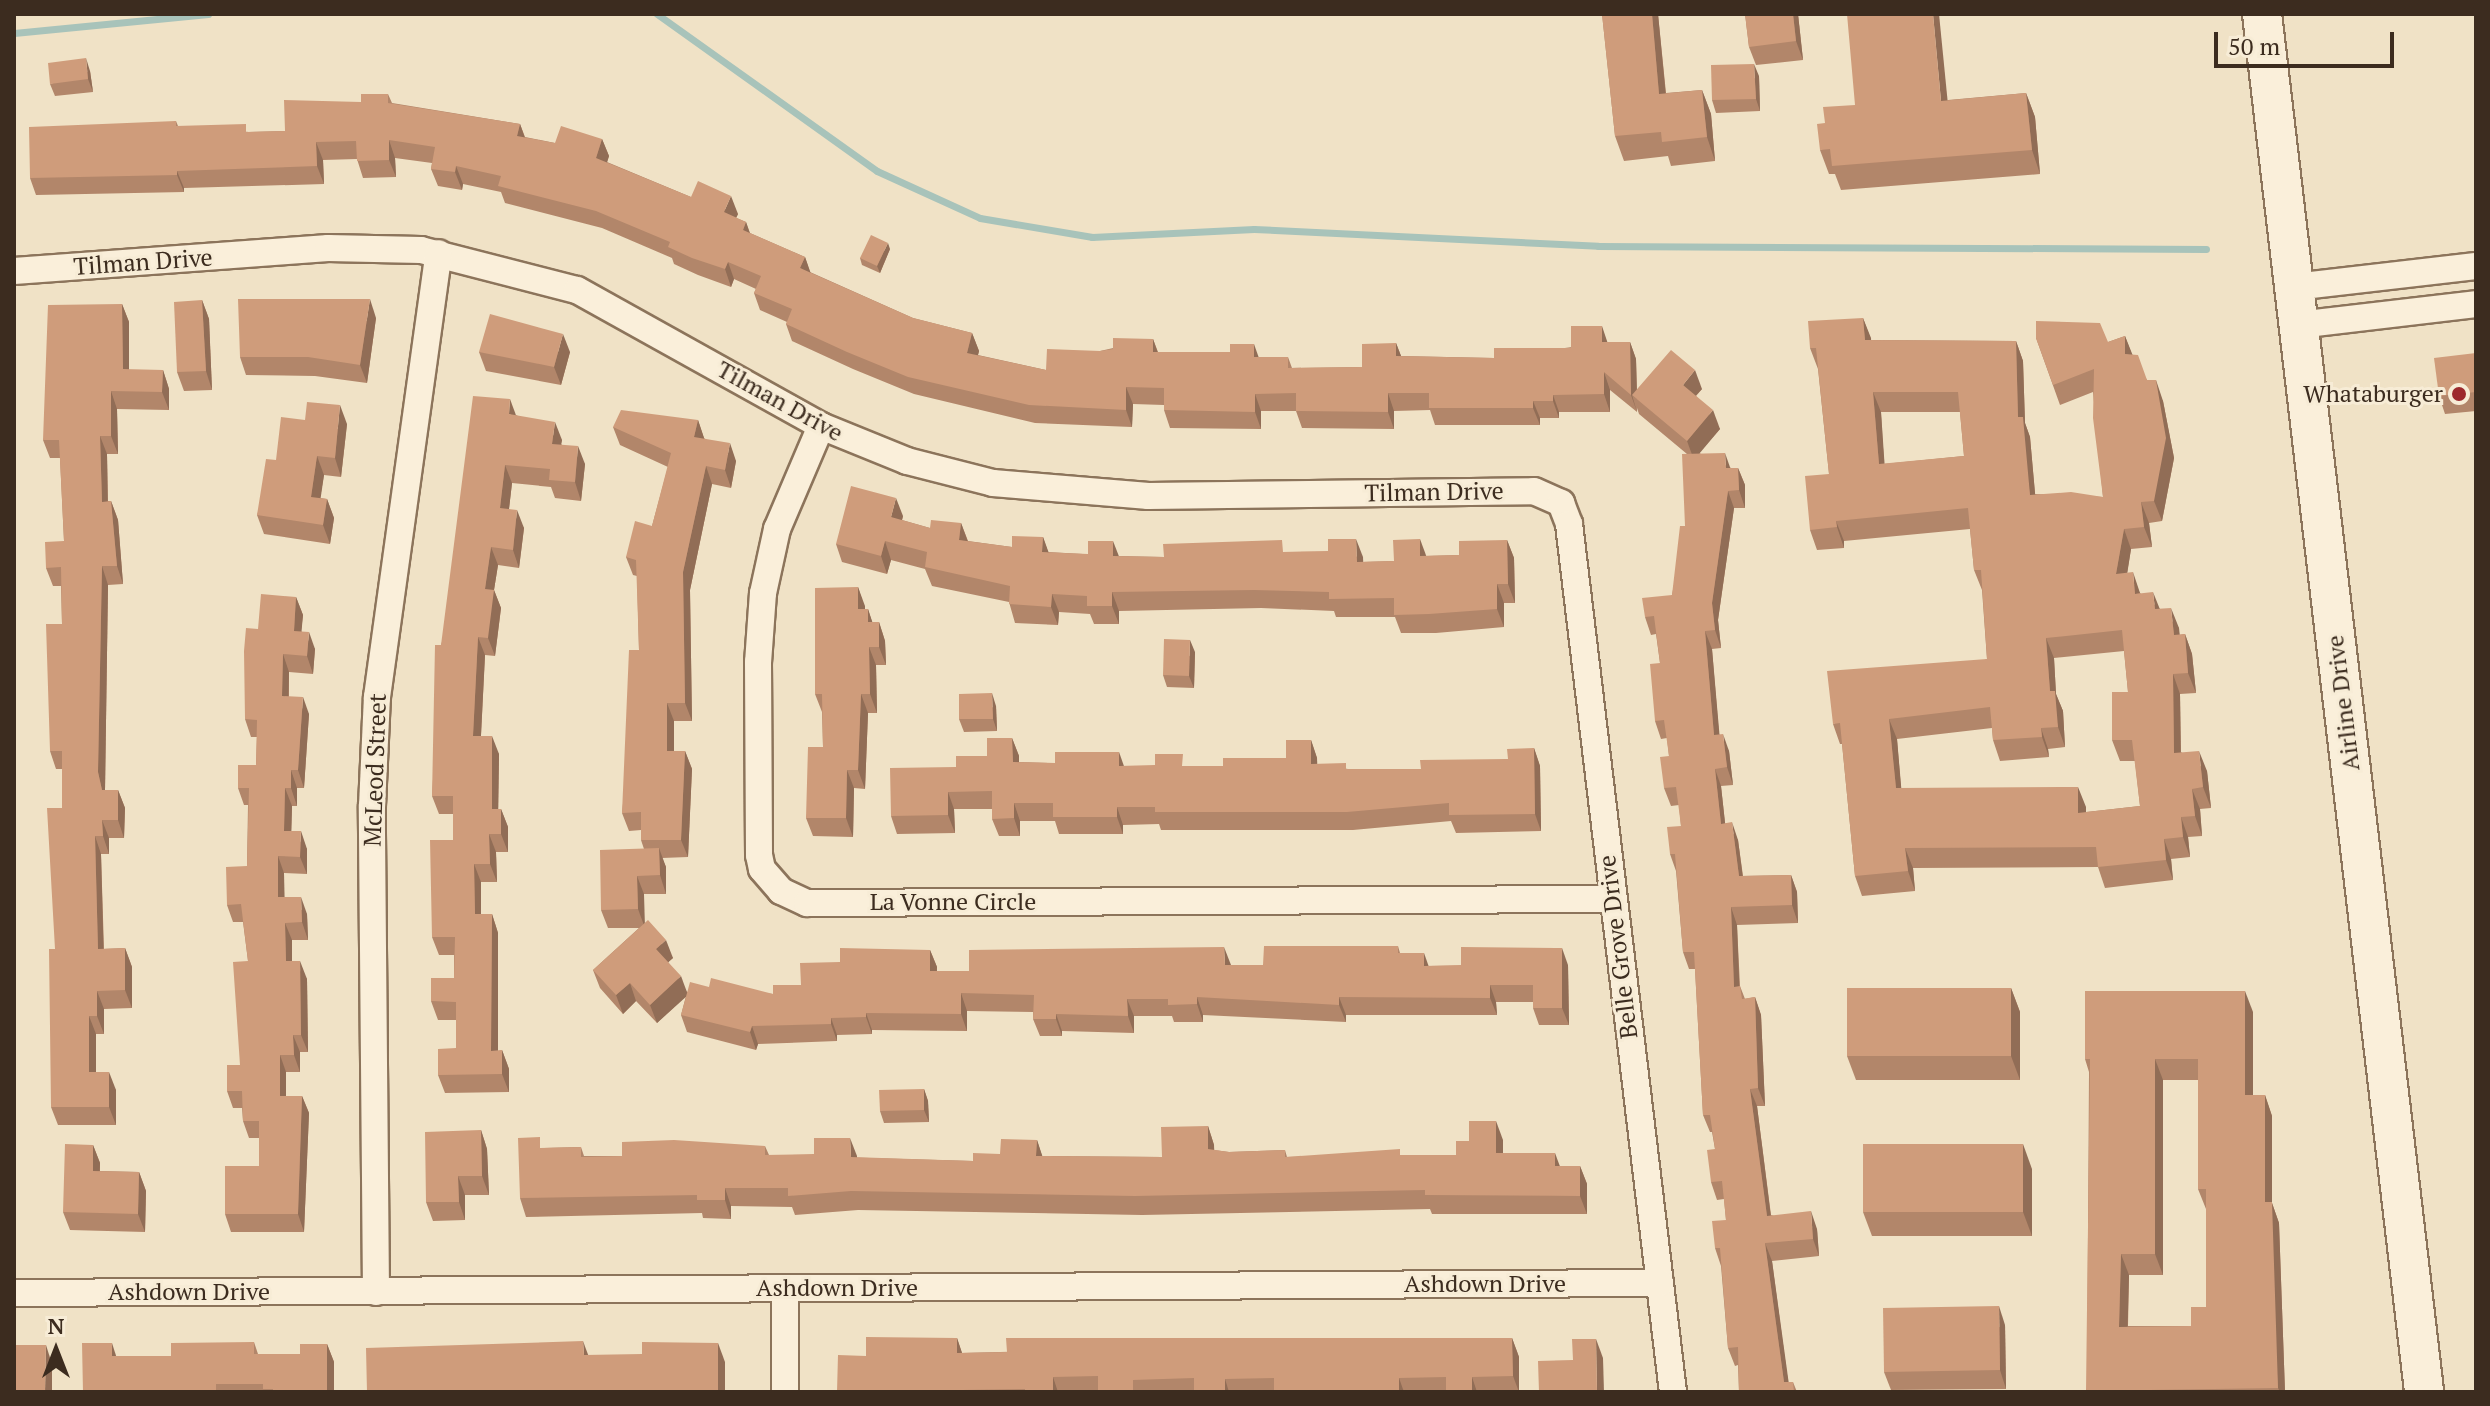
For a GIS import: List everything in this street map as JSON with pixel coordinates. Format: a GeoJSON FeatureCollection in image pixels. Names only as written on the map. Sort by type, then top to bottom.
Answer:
{"type":"FeatureCollection","features":[{"type":"Feature","properties":{"kind":"main road","name":"Airline Drive"},"geometry":{"type":"LineString","coordinates":[[2262,14],[2424,1392]]}},
{"type":"Feature","properties":{"kind":"street","name":"Tilman Drive"},"geometry":{"type":"LineString","coordinates":[[14,271],[328,248],[439,253],[577,290],[673,339],[821,426],[907,461],[1042,491],[1148,496],[1534,491],[1561,503]]}},
{"type":"Feature","properties":{"kind":"street","name":"McLeod Street"},"geometry":{"type":"LineString","coordinates":[[376,1292],[372,806],[376,711],[439,253]]}},
{"type":"Feature","properties":{"kind":"street"},"geometry":{"type":"LineString","coordinates":[[2294,287],[2476,266]]}},
{"type":"Feature","properties":{"kind":"street"},"geometry":{"type":"LineString","coordinates":[[2298,325],[2476,304]]}},
{"type":"Feature","properties":{"kind":"street","name":"La Vonne Circle"},"geometry":{"type":"LineString","coordinates":[[821,426],[777,529],[761,616],[759,855],[762,869],[781,891],[807,903],[1611,899]]}},
{"type":"Feature","properties":{"kind":"street","name":"Belle Grove Drive"},"geometry":{"type":"LineString","coordinates":[[1561,503],[1569,524],[1611,899],[1673,1392]]}},
{"type":"Feature","properties":{"kind":"street","name":"Ashdown Drive"},"geometry":{"type":"LineString","coordinates":[[14,1293],[1660,1283]]}},
{"type":"Feature","properties":{"kind":"street"},"geometry":{"type":"LineString","coordinates":[[785,1288],[785,1392]]}},
{"type":"Feature","properties":{"kind":"building"},"geometry":{"type":"Polygon","coordinates":[[[1602,14],[1652,14],[1659,94],[1702,90],[1707,137],[1662,142],[1661,132],[1615,136],[1602,14]]]}},
{"type":"Feature","properties":{"kind":"building"},"geometry":{"type":"Polygon","coordinates":[[[1745,14],[1793,14],[1796,41],[1749,47],[1745,14]]]}},
{"type":"Feature","properties":{"kind":"building"},"geometry":{"type":"Polygon","coordinates":[[[1847,14],[1933,14],[1941,101],[2026,93],[2032,150],[1832,166],[1830,149],[1820,150],[1817,124],[1825,123],[1823,107],[1855,105],[1847,14]]]}},
{"type":"Feature","properties":{"kind":"building"},"geometry":{"type":"Polygon","coordinates":[[[86,58],[88,79],[50,84],[48,63],[86,58]]]}},
{"type":"Feature","properties":{"kind":"building"},"geometry":{"type":"Polygon","coordinates":[[[1754,64],[1756,99],[1712,100],[1711,65],[1754,64]]]}},
{"type":"Feature","properties":{"kind":"building"},"geometry":{"type":"Polygon","coordinates":[[[361,94],[388,94],[388,103],[520,124],[517,136],[555,143],[561,126],[602,139],[596,158],[691,197],[698,181],[731,196],[724,212],[746,222],[743,230],[805,257],[800,268],[913,318],[972,333],[967,353],[1046,370],[1047,349],[1100,351],[1113,349],[1113,338],[1153,339],[1153,352],[1230,352],[1230,344],[1254,344],[1254,357],[1288,357],[1288,368],[1362,367],[1362,344],[1396,343],[1396,356],[1494,358],[1494,348],[1571,348],[1571,326],[1602,326],[1602,342],[1630,342],[1631,395],[1604,372],[1604,394],[1553,395],[1553,401],[1533,401],[1533,408],[1429,408],[1429,393],[1388,393],[1388,412],[1296,411],[1296,393],[1255,394],[1255,412],[1164,410],[1164,388],[1126,387],[1126,410],[1029,405],[908,377],[847,352],[786,324],[792,309],[754,293],[761,276],[728,262],[725,269],[692,258],[668,247],[670,242],[596,211],[498,186],[501,176],[456,166],[455,172],[431,169],[435,147],[389,140],[389,160],[357,161],[356,141],[316,142],[317,166],[177,171],[177,175],[30,178],[29,127],[176,121],[176,126],[246,124],[246,132],[285,131],[284,100],[361,102],[361,94]]]}},
{"type":"Feature","properties":{"kind":"building"},"geometry":{"type":"Polygon","coordinates":[[[871,235],[888,243],[877,266],[860,258],[871,235]]]}},
{"type":"Feature","properties":{"kind":"building"},"geometry":{"type":"Polygon","coordinates":[[[238,299],[370,299],[360,365],[308,357],[240,357],[238,299]]]}},
{"type":"Feature","properties":{"kind":"building"},"geometry":{"type":"Polygon","coordinates":[[[202,300],[206,371],[177,372],[174,302],[202,300]]]}},
{"type":"Feature","properties":{"kind":"building"},"geometry":{"type":"Polygon","coordinates":[[[122,304],[123,369],[163,370],[162,392],[111,391],[111,436],[100,436],[102,502],[111,501],[117,566],[102,566],[98,772],[102,790],[118,790],[118,820],[102,820],[103,836],[95,836],[98,949],[125,948],[125,990],[97,991],[97,1016],[89,1016],[89,1072],[109,1072],[109,1107],[51,1107],[49,949],[55,949],[47,808],[62,808],[62,751],[50,751],[46,624],[62,624],[61,567],[46,568],[45,542],[64,541],[59,440],[43,440],[48,305],[122,304]]]}},
{"type":"Feature","properties":{"kind":"building"},"geometry":{"type":"Polygon","coordinates":[[[490,314],[563,334],[554,367],[479,352],[490,314]]]}},
{"type":"Feature","properties":{"kind":"building"},"geometry":{"type":"Polygon","coordinates":[[[1863,318],[1865,340],[2016,341],[2018,417],[2023,417],[2030,495],[2071,492],[2103,497],[2093,418],[2094,369],[2053,385],[2036,338],[2036,321],[2100,323],[2108,342],[2125,336],[2125,354],[2138,355],[2147,380],[2156,380],[2166,438],[2154,501],[2141,502],[2144,527],[2124,529],[2116,574],[2133,572],[2135,594],[2153,592],[2155,609],[2171,608],[2174,635],[2185,634],[2188,673],[2173,674],[2174,753],[2199,751],[2203,787],[2192,789],[2195,816],[2181,817],[2183,837],[2164,839],[2166,860],[2098,867],[2096,847],[1905,848],[1908,871],[1855,876],[1840,723],[1833,724],[1827,671],[1987,659],[1981,570],[1974,570],[1968,508],[1836,521],[1837,527],[1810,530],[1805,476],[1829,474],[1816,348],[1810,348],[1808,321],[1863,318]],[[1873,392],[1879,464],[1964,456],[1958,392],[1873,392]],[[2122,630],[2046,638],[2050,691],[2055,691],[2058,727],[2041,728],[2042,737],[1993,740],[1990,707],[1889,719],[1896,788],[2078,787],[2078,813],[2140,806],[2132,740],[2112,740],[2112,692],[2128,692],[2122,630]]]}},
{"type":"Feature","properties":{"kind":"building"},"geometry":{"type":"Polygon","coordinates":[[[1671,350],[1695,370],[1683,385],[1713,410],[1687,441],[1632,395],[1671,350]]]}},
{"type":"Feature","properties":{"kind":"building"},"geometry":{"type":"Polygon","coordinates":[[[2476,353],[2476,392],[2439,396],[2434,358],[2476,353]]]}},
{"type":"Feature","properties":{"kind":"building"},"geometry":{"type":"Polygon","coordinates":[[[473,396],[510,399],[509,414],[555,422],[552,444],[578,446],[575,482],[549,480],[550,469],[505,465],[500,508],[517,510],[513,550],[491,547],[485,589],[494,590],[488,638],[478,637],[473,736],[492,736],[492,809],[501,809],[501,834],[489,834],[490,864],[474,864],[475,914],[492,914],[491,1051],[502,1050],[502,1074],[438,1075],[438,1049],[456,1048],[456,1002],[431,1001],[431,978],[454,978],[455,937],[432,937],[430,840],[453,840],[453,796],[432,796],[435,645],[441,645],[473,396]]]}},
{"type":"Feature","properties":{"kind":"building"},"geometry":{"type":"Polygon","coordinates":[[[307,402],[340,405],[335,458],[317,456],[311,497],[327,499],[323,525],[257,515],[266,459],[276,460],[281,417],[305,420],[307,402]]]}},
{"type":"Feature","properties":{"kind":"building"},"geometry":{"type":"Polygon","coordinates":[[[621,410],[698,420],[694,437],[730,443],[725,470],[706,466],[683,572],[685,703],[667,703],[667,751],[685,751],[681,840],[641,840],[641,812],[622,813],[629,650],[639,650],[636,560],[626,557],[635,521],[652,526],[671,453],[613,427],[621,410]]]}},
{"type":"Feature","properties":{"kind":"building"},"geometry":{"type":"Polygon","coordinates":[[[1725,453],[1726,468],[1738,468],[1739,490],[1728,491],[1712,603],[1715,630],[1705,631],[1714,735],[1723,734],[1727,767],[1715,769],[1721,824],[1732,822],[1739,876],[1791,875],[1792,905],[1731,907],[1734,987],[1740,986],[1742,999],[1755,997],[1758,1088],[1750,1089],[1767,1216],[1811,1211],[1813,1239],[1765,1243],[1784,1382],[1793,1382],[1794,1392],[1739,1392],[1738,1347],[1728,1348],[1720,1248],[1715,1248],[1712,1221],[1726,1220],[1722,1181],[1711,1182],[1707,1150],[1715,1149],[1710,1115],[1703,1115],[1694,952],[1683,952],[1675,854],[1670,854],[1667,827],[1681,826],[1676,787],[1664,788],[1660,757],[1669,756],[1664,720],[1655,721],[1650,664],[1660,663],[1654,616],[1645,617],[1642,598],[1672,595],[1680,526],[1685,526],[1682,454],[1725,453]]]}},
{"type":"Feature","properties":{"kind":"building"},"geometry":{"type":"Polygon","coordinates":[[[851,486],[896,498],[891,517],[930,528],[931,520],[961,523],[959,540],[1012,547],[1012,536],[1043,537],[1042,552],[1088,554],[1088,541],[1113,541],[1113,556],[1164,557],[1163,544],[1282,540],[1283,552],[1328,551],[1328,539],[1356,539],[1357,562],[1394,561],[1393,540],[1420,539],[1420,556],[1459,555],[1459,541],[1507,540],[1508,584],[1497,584],[1497,609],[1429,614],[1394,615],[1394,598],[1329,599],[1329,592],[1254,590],[1112,592],[1112,606],[1087,606],[1087,596],[1052,594],[1051,607],[1009,604],[1010,586],[925,567],[927,552],[885,541],[881,556],[836,544],[851,486]]]}},
{"type":"Feature","properties":{"kind":"building"},"geometry":{"type":"Polygon","coordinates":[[[858,587],[858,609],[868,609],[868,622],[879,622],[879,647],[869,647],[870,694],[861,694],[858,770],[847,770],[846,818],[806,818],[808,747],[823,747],[822,694],[815,694],[815,588],[858,587]]]}},
{"type":"Feature","properties":{"kind":"building"},"geometry":{"type":"Polygon","coordinates":[[[261,594],[296,597],[294,631],[309,632],[307,656],[283,654],[282,696],[303,697],[298,770],[291,770],[291,788],[285,788],[284,831],[301,831],[300,857],[278,856],[278,897],[301,897],[302,922],[285,923],[286,961],[300,961],[301,1035],[293,1035],[294,1055],[280,1055],[280,1096],[302,1096],[298,1214],[225,1214],[225,1166],[259,1166],[259,1121],[243,1121],[242,1091],[227,1091],[227,1065],[240,1065],[233,962],[248,961],[241,904],[227,905],[226,867],[247,866],[249,788],[238,788],[238,765],[256,765],[257,720],[245,719],[244,651],[246,628],[258,629],[261,594]]]}},
{"type":"Feature","properties":{"kind":"building"},"geometry":{"type":"Polygon","coordinates":[[[1164,639],[1190,640],[1189,676],[1163,675],[1164,639]]]}},
{"type":"Feature","properties":{"kind":"building"},"geometry":{"type":"Polygon","coordinates":[[[992,693],[993,719],[959,719],[959,694],[992,693]]]}},
{"type":"Feature","properties":{"kind":"building"},"geometry":{"type":"Polygon","coordinates":[[[987,738],[1012,738],[1013,762],[1055,763],[1055,752],[1119,752],[1119,766],[1155,765],[1155,754],[1183,754],[1182,766],[1223,766],[1223,758],[1286,758],[1286,740],[1311,740],[1311,764],[1346,763],[1346,769],[1421,769],[1420,760],[1508,759],[1507,749],[1534,748],[1535,814],[1449,815],[1449,803],[1347,812],[1155,812],[1155,807],[1117,807],[1117,817],[1053,817],[1053,803],[1014,803],[1014,818],[992,819],[992,791],[948,792],[948,815],[891,816],[890,768],[956,767],[956,756],[987,756],[987,738]]]}},
{"type":"Feature","properties":{"kind":"building"},"geometry":{"type":"Polygon","coordinates":[[[659,848],[660,875],[637,876],[638,909],[601,910],[600,850],[659,848]]]}},
{"type":"Feature","properties":{"kind":"building"},"geometry":{"type":"Polygon","coordinates":[[[648,920],[666,940],[656,949],[681,976],[650,1005],[630,983],[616,995],[593,970],[648,920]]]}},
{"type":"Feature","properties":{"kind":"building"},"geometry":{"type":"Polygon","coordinates":[[[1264,946],[1398,946],[1398,953],[1424,953],[1424,966],[1461,965],[1461,947],[1562,948],[1562,1008],[1533,1008],[1533,985],[1490,985],[1490,998],[1339,997],[1339,1005],[1197,997],[1197,1004],[1168,1005],[1168,999],[1127,999],[1128,1016],[1056,1014],[1056,1019],[1033,1019],[1034,995],[961,993],[961,1014],[866,1013],[866,1017],[831,1018],[831,1024],[752,1026],[750,1032],[681,1015],[690,982],[709,987],[711,978],[773,994],[773,985],[801,985],[800,963],[840,962],[840,948],[930,950],[930,971],[969,971],[969,950],[1224,947],[1225,965],[1263,965],[1264,946]]]}},
{"type":"Feature","properties":{"kind":"building"},"geometry":{"type":"Polygon","coordinates":[[[1847,988],[2011,988],[2011,1056],[1847,1056],[1847,988]]]}},
{"type":"Feature","properties":{"kind":"building"},"geometry":{"type":"Polygon","coordinates":[[[2085,991],[2245,991],[2245,1095],[2265,1095],[2265,1202],[2272,1202],[2278,1388],[2086,1391],[2090,1059],[2085,1059],[2085,991]],[[2155,1059],[2155,1254],[2121,1254],[2119,1327],[2191,1326],[2191,1307],[2206,1307],[2206,1189],[2198,1189],[2198,1059],[2155,1059]]]}},
{"type":"Feature","properties":{"kind":"building"},"geometry":{"type":"Polygon","coordinates":[[[924,1089],[924,1110],[880,1111],[879,1090],[924,1089]]]}},
{"type":"Feature","properties":{"kind":"building"},"geometry":{"type":"Polygon","coordinates":[[[1469,1121],[1496,1121],[1496,1153],[1555,1153],[1555,1166],[1580,1166],[1580,1196],[1425,1195],[1425,1190],[1135,1196],[851,1191],[788,1196],[788,1188],[725,1188],[725,1200],[697,1200],[697,1195],[520,1198],[518,1138],[540,1137],[540,1148],[581,1147],[581,1157],[622,1156],[622,1142],[674,1140],[765,1146],[765,1155],[814,1154],[814,1138],[850,1138],[851,1157],[973,1161],[973,1153],[1000,1154],[1001,1139],[1037,1140],[1036,1156],[1162,1157],[1161,1127],[1208,1126],[1208,1149],[1229,1152],[1285,1150],[1285,1157],[1400,1149],[1400,1155],[1456,1155],[1456,1141],[1469,1141],[1469,1121]]]}},
{"type":"Feature","properties":{"kind":"building"},"geometry":{"type":"Polygon","coordinates":[[[481,1130],[482,1176],[458,1176],[459,1202],[426,1202],[425,1132],[481,1130]]]}},
{"type":"Feature","properties":{"kind":"building"},"geometry":{"type":"Polygon","coordinates":[[[65,1144],[93,1145],[93,1171],[139,1172],[138,1214],[63,1212],[65,1144]]]}},
{"type":"Feature","properties":{"kind":"building"},"geometry":{"type":"Polygon","coordinates":[[[1863,1144],[2023,1144],[2023,1212],[1863,1212],[1863,1144]]]}},
{"type":"Feature","properties":{"kind":"building"},"geometry":{"type":"Polygon","coordinates":[[[1999,1306],[2000,1370],[1884,1372],[1883,1308],[1999,1306]]]}},
{"type":"Feature","properties":{"kind":"building"},"geometry":{"type":"Polygon","coordinates":[[[866,1337],[957,1338],[957,1353],[1007,1352],[1006,1338],[1512,1338],[1513,1376],[1472,1377],[1472,1392],[1446,1392],[1446,1377],[1399,1378],[1399,1392],[1274,1392],[1274,1378],[1225,1379],[1225,1392],[1194,1392],[1194,1378],[1133,1380],[1133,1392],[1098,1392],[1098,1376],[1053,1377],[1053,1392],[1025,1392],[1025,1389],[837,1392],[838,1355],[866,1356],[866,1337]]]}},
{"type":"Feature","properties":{"kind":"building"},"geometry":{"type":"Polygon","coordinates":[[[1572,1339],[1596,1339],[1597,1392],[1539,1392],[1538,1361],[1573,1360],[1572,1339]]]}},
{"type":"Feature","properties":{"kind":"building"},"geometry":{"type":"Polygon","coordinates":[[[583,1341],[584,1355],[642,1354],[642,1342],[718,1343],[718,1392],[367,1392],[366,1348],[583,1341]]]}},
{"type":"Feature","properties":{"kind":"building"},"geometry":{"type":"Polygon","coordinates":[[[254,1342],[254,1354],[300,1354],[300,1344],[327,1344],[327,1392],[273,1392],[273,1389],[263,1389],[263,1384],[216,1384],[216,1392],[83,1392],[82,1343],[112,1343],[112,1356],[171,1356],[171,1343],[254,1342]]]}},
{"type":"Feature","properties":{"kind":"building"},"geometry":{"type":"Polygon","coordinates":[[[14,1345],[46,1345],[45,1392],[14,1392],[14,1345]]]}},
{"type":"Feature","properties":{"kind":"waterway"},"geometry":{"type":"LineString","coordinates":[[14,33],[208,14]]}},
{"type":"Feature","properties":{"kind":"waterway"},"geometry":{"type":"LineString","coordinates":[[657,14],[877,171],[980,218],[1092,237],[1254,229],[1598,246],[2206,249]]}},
{"type":"Feature","properties":{"kind":"place","name":"Whataburger"},"geometry":{"type":"Point","coordinates":[2459,394]}}]}
